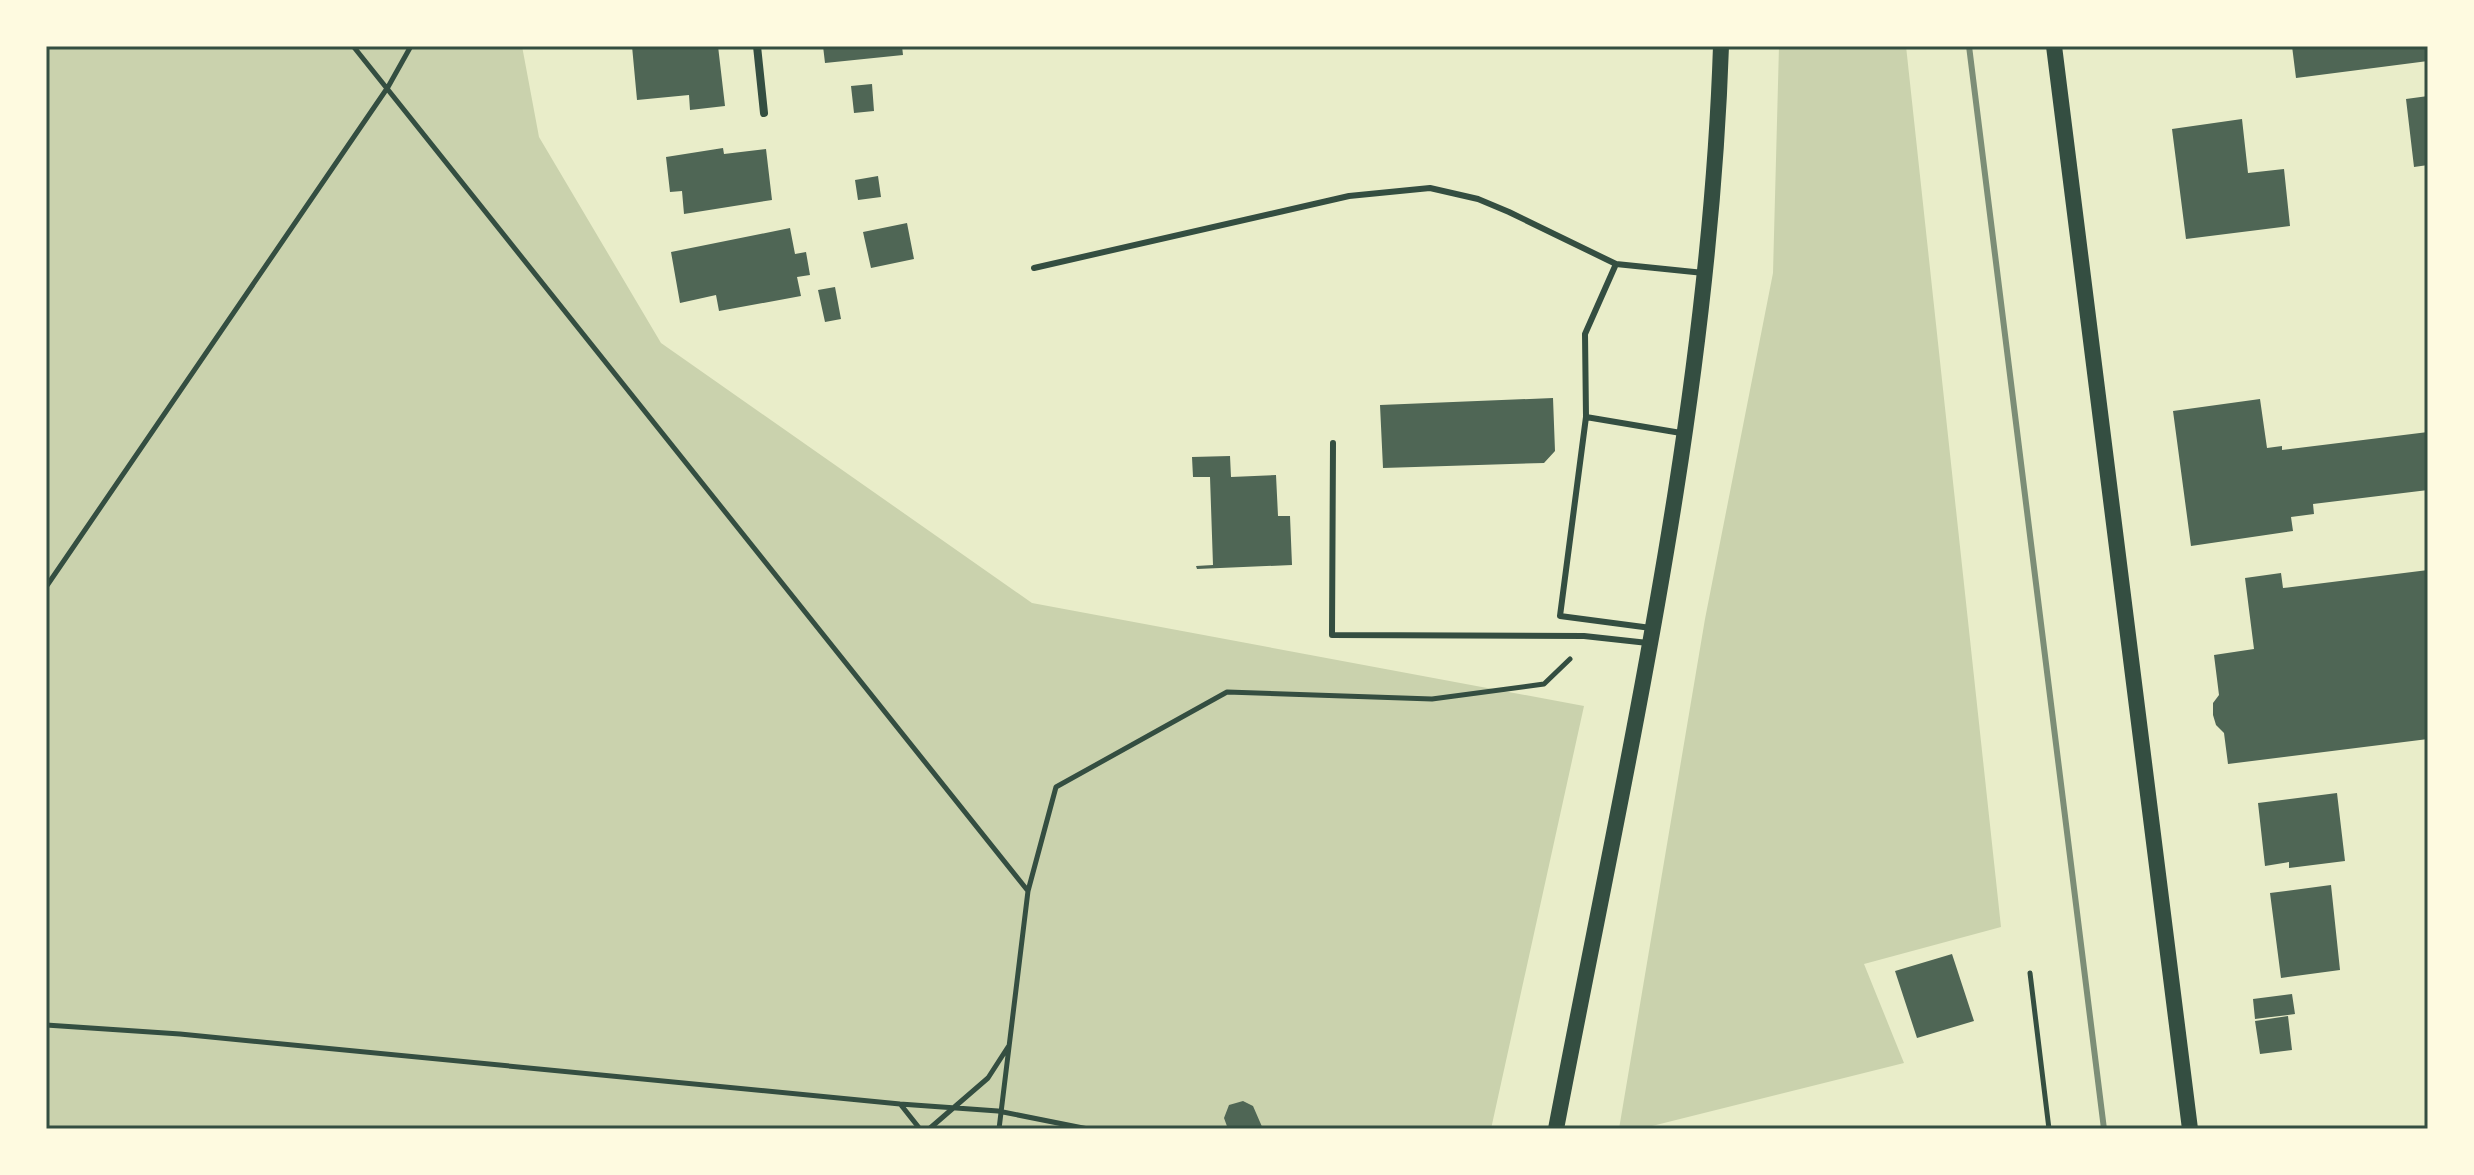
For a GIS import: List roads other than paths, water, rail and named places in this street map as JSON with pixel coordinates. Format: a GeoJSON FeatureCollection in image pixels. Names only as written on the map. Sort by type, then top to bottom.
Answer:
{"type":"FeatureCollection","features":[{"type":"Feature","properties":{"kind":"main road"},"geometry":{"type":"LineString","coordinates":[[1556,1129],[1650,636],[1684,434],[1717,153],[1721,46]]}},
{"type":"Feature","properties":{"kind":"main road"},"geometry":{"type":"LineString","coordinates":[[2054,46],[2190,1129]]}},
{"type":"Feature","properties":{"kind":"street"},"geometry":{"type":"LineString","coordinates":[[757,46],[764,113]]}},
{"type":"Feature","properties":{"kind":"lane"},"geometry":{"type":"LineString","coordinates":[[1034,268],[1349,196],[1430,188],[1478,199],[1616,264],[1704,273]]}},
{"type":"Feature","properties":{"kind":"lane"},"geometry":{"type":"LineString","coordinates":[[1616,264],[1585,334],[1586,417],[1560,616],[1650,636]]}},
{"type":"Feature","properties":{"kind":"lane"},"geometry":{"type":"LineString","coordinates":[[1586,417],[1684,434]]}},
{"type":"Feature","properties":{"kind":"lane"},"geometry":{"type":"LineString","coordinates":[[1333,443],[1332,635],[1650,636]]}},
{"type":"Feature","properties":{"kind":"railway"},"geometry":{"type":"LineString","coordinates":[[1969,46],[2104,1129]]}}]}
